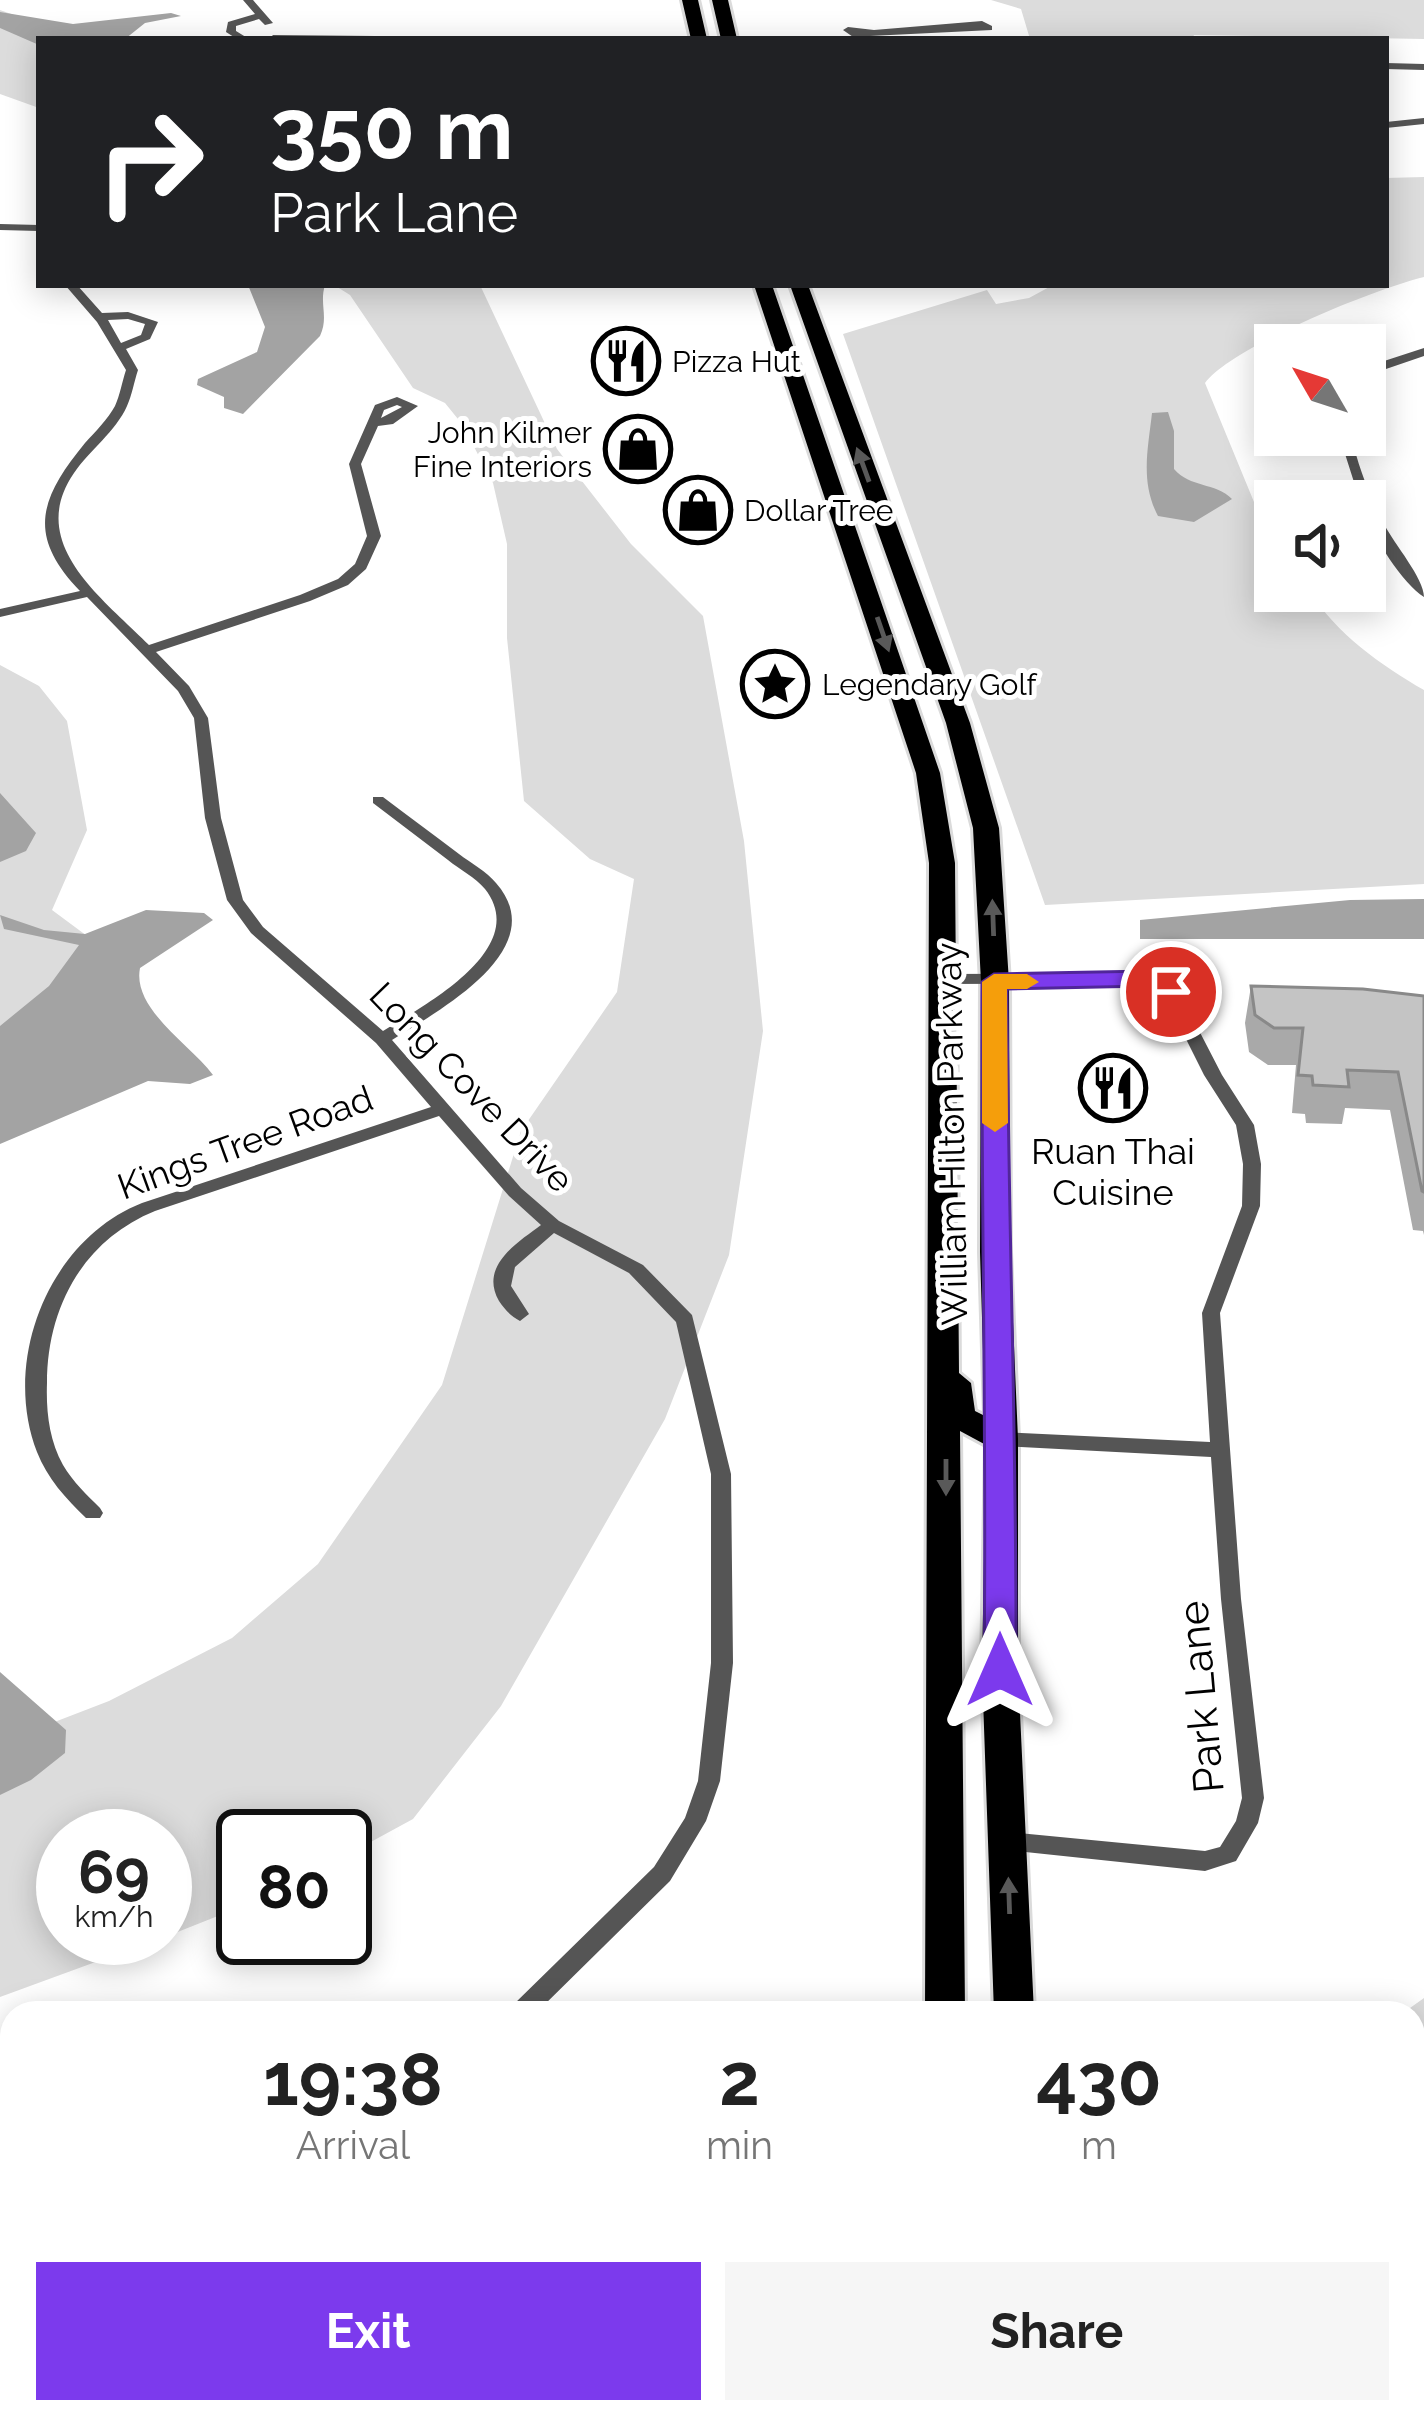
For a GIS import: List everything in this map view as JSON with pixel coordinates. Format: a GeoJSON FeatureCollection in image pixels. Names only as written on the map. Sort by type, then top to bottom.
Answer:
{"type":"FeatureCollection","features":[{"type":"Feature","properties":{"kind":"highway"},"geometry":{"type":"LineString","coordinates":[[690,0],[698,36]]}},
{"type":"Feature","properties":{"kind":"highway"},"geometry":{"type":"LineString","coordinates":[[719,0],[727,36]]}},
{"type":"Feature","properties":{"kind":"highway","name":"William Hilton Parkway"},"geometry":{"type":"LineString","coordinates":[[765,288],[928,772],[942,863],[945,2001]]}},
{"type":"Feature","properties":{"kind":"highway","name":"William Hilton Parkway"},"geometry":{"type":"LineString","coordinates":[[800,288],[958,723],[986,828],[994,982],[995,1252],[1002,1438],[1000,1670],[1014,2001]]}},
{"type":"Feature","properties":{"kind":"highway"},"geometry":{"type":"LineString","coordinates":[[851,551],[869,559],[929,651]]}},
{"type":"Feature","properties":{"kind":"highway"},"geometry":{"type":"LineString","coordinates":[[942,863],[961,965],[994,982]]}},
{"type":"Feature","properties":{"kind":"highway"},"geometry":{"type":"LineString","coordinates":[[943,1312],[960,1417],[1002,1438]]}},
{"type":"Feature","properties":{"kind":"street"},"geometry":{"type":"LineString","coordinates":[[248,0],[272,36]]}},
{"type":"Feature","properties":{"kind":"street"},"geometry":{"type":"LineString","coordinates":[[238,36],[231,32],[231,23],[262,15]]}},
{"type":"Feature","properties":{"kind":"street"},"geometry":{"type":"LineString","coordinates":[[864,36],[972,28]]}},
{"type":"Feature","properties":{"kind":"street"},"geometry":{"type":"LineString","coordinates":[[1389,66],[1424,67]]}},
{"type":"Feature","properties":{"kind":"street"},"geometry":{"type":"LineString","coordinates":[[1389,125],[1424,121]]}},
{"type":"Feature","properties":{"kind":"street"},"geometry":{"type":"LineString","coordinates":[[0,227],[36,228]]}},
{"type":"Feature","properties":{"kind":"street"},"geometry":{"type":"LineString","coordinates":[[74,288],[122,347],[146,338],[152,322],[128,315],[99,317]]}},
{"type":"Feature","properties":{"kind":"street","name":"Long Cove Drive"},"geometry":{"type":"LineString","coordinates":[[122,347],[132,370],[130,386],[120,410],[65,476],[52,509],[53,540],[66,568],[184,688],[201,718],[213,818],[235,900],[256,930],[382,1039],[515,1192],[553,1225],[636,1268],[685,1320],[721,1474],[722,1663],[710,1781],[695,1821],[662,1874],[532,2001]]}},
{"type":"Feature","properties":{"kind":"street"},"geometry":{"type":"LineString","coordinates":[[1386,366],[1424,352]]}},
{"type":"Feature","properties":{"kind":"street"},"geometry":{"type":"LineString","coordinates":[[147,650],[305,598],[343,582],[361,566],[374,536],[355,464],[377,422]]}},
{"type":"Feature","properties":{"kind":"street"},"geometry":{"type":"LineString","coordinates":[[1353,456],[1385,534],[1411,581],[1424,593]]}},
{"type":"Feature","properties":{"kind":"street"},"geometry":{"type":"LineString","coordinates":[[0,614],[88,593]]}},
{"type":"Feature","properties":{"kind":"street"},"geometry":{"type":"LineString","coordinates":[[378,800],[490,885],[502,900],[507,919],[489,962],[382,1039]]}},
{"type":"Feature","properties":{"kind":"street","name":"Park Lane"},"geometry":{"type":"LineString","coordinates":[[940,979],[1150,978],[1168,986],[1213,1076],[1245,1125],[1252,1164],[1251,1206],[1211,1313],[1219,1450],[1253,1798],[1247,1823],[1228,1854],[1204,1861],[1007,1840]]}},
{"type":"Feature","properties":{"kind":"street","name":"Kings Tree Road"},"geometry":{"type":"LineString","coordinates":[[93,1513],[68,1491],[53,1466],[40,1438],[36,1406],[38,1364],[52,1294],[83,1252],[128,1216],[319,1145],[440,1110]]}},
{"type":"Feature","properties":{"kind":"street"},"geometry":{"type":"LineString","coordinates":[[520,1314],[505,1299],[499,1284],[505,1266],[553,1225]]}},
{"type":"Feature","properties":{"kind":"street"},"geometry":{"type":"LineString","coordinates":[[1002,1438],[1219,1450]]}},
{"type":"Feature","properties":{"kind":"shaded area"},"geometry":{"type":"Polygon","coordinates":[[[991,0],[1424,0],[1424,39],[1029,36],[1021,9],[991,0]]]}},
{"type":"Feature","properties":{"kind":"shaded area"},"geometry":{"type":"Polygon","coordinates":[[[0,10],[70,35],[36,36],[36,107],[0,94],[0,10]]]}},
{"type":"Feature","properties":{"kind":"shaded area"},"geometry":{"type":"Polygon","coordinates":[[[0,12],[73,24],[171,13],[181,16],[145,23],[129,36],[36,36],[36,44],[0,28],[0,12]]]}},
{"type":"Feature","properties":{"kind":"shaded area"},"geometry":{"type":"Polygon","coordinates":[[[1424,177],[1424,277],[1302,324],[1254,324],[1254,347],[1205,383],[1254,502],[1254,612],[1325,612],[1361,647],[1424,690],[1424,884],[1045,905],[843,334],[987,290],[996,304],[1029,298],[1047,288],[1389,288],[1389,178],[1424,177]]]}},
{"type":"Feature","properties":{"kind":"shaded area"},"geometry":{"type":"Polygon","coordinates":[[[249,288],[325,288],[320,336],[243,414],[224,408],[224,397],[197,385],[198,379],[257,352],[265,327],[249,288]]]}},
{"type":"Feature","properties":{"kind":"shaded area"},"geometry":{"type":"Polygon","coordinates":[[[339,288],[481,288],[557,449],[631,544],[703,616],[744,841],[763,1031],[729,1255],[665,1419],[501,1706],[413,1819],[372,1841],[372,1809],[216,1809],[216,1917],[192,1926],[192,1809],[36,1809],[36,1965],[87,1965],[0,1997],[0,1743],[109,1701],[232,1638],[318,1564],[442,1385],[521,1131],[617,992],[634,879],[590,859],[524,801],[507,638],[507,544],[493,483],[462,424],[445,403],[413,388],[350,295],[339,288]]]}},
{"type":"Feature","properties":{"kind":"shaded area"},"geometry":{"type":"Polygon","coordinates":[[[1168,412],[1174,431],[1174,469],[1232,499],[1194,522],[1158,516],[1149,491],[1152,413],[1168,412]]]}},
{"type":"Feature","properties":{"kind":"shaded area"},"geometry":{"type":"Polygon","coordinates":[[[0,665],[39,686],[67,721],[87,830],[52,910],[106,950],[0,1088],[0,665]]]}},
{"type":"Feature","properties":{"kind":"shaded area"},"geometry":{"type":"Polygon","coordinates":[[[0,793],[36,833],[26,851],[0,862],[0,793]]]}},
{"type":"Feature","properties":{"kind":"shaded area"},"geometry":{"type":"Polygon","coordinates":[[[1424,899],[1424,939],[1140,939],[1140,920],[1350,900],[1424,899]]]}},
{"type":"Feature","properties":{"kind":"shaded area"},"geometry":{"type":"Polygon","coordinates":[[[146,910],[204,913],[213,920],[140,968],[140,983],[154,1012],[213,1075],[190,1084],[148,1081],[0,1144],[0,1026],[49,986],[79,945],[4,929],[0,915],[44,930],[85,934],[146,910]]]}},
{"type":"Feature","properties":{"kind":"shaded area"},"geometry":{"type":"Polygon","coordinates":[[[0,1672],[66,1730],[65,1753],[31,1780],[0,1795],[0,1672]]]}},
{"type":"Feature","properties":{"kind":"building"},"geometry":{"type":"Polygon","coordinates":[[[1251,986],[1424,996],[1424,1192],[1398,1072],[1347,1070],[1349,1087],[1313,1085],[1312,1076],[1298,1075],[1303,1028],[1274,1028],[1255,1015],[1251,986]]]}},
{"type":"Feature","properties":{"kind":"slow traffic"},"geometry":{"type":"LineString","coordinates":[[995,1123],[994,982],[1027,982]]}},
{"type":"Feature","properties":{"kind":"place","name":"Pizza Hut"},"geometry":{"type":"Point","coordinates":[626,361]}},
{"type":"Feature","properties":{"kind":"place","name":"John Kilmer Fine Interiors"},"geometry":{"type":"Point","coordinates":[638,449]}},
{"type":"Feature","properties":{"kind":"place","name":"Dollar Tree"},"geometry":{"type":"Point","coordinates":[698,510]}},
{"type":"Feature","properties":{"kind":"place","name":"Legendary Golf"},"geometry":{"type":"Point","coordinates":[775,684]}},
{"type":"Feature","properties":{"kind":"place","name":"Ruan Thai Cuisine"},"geometry":{"type":"Point","coordinates":[1113,1088]}},
{"type":"Feature","properties":{"kind":"route"},"geometry":{"type":"LineString","coordinates":[[1000,1670],[1002,1438],[995,1252],[994,982],[1150,978],[1171,992]]}}]}
